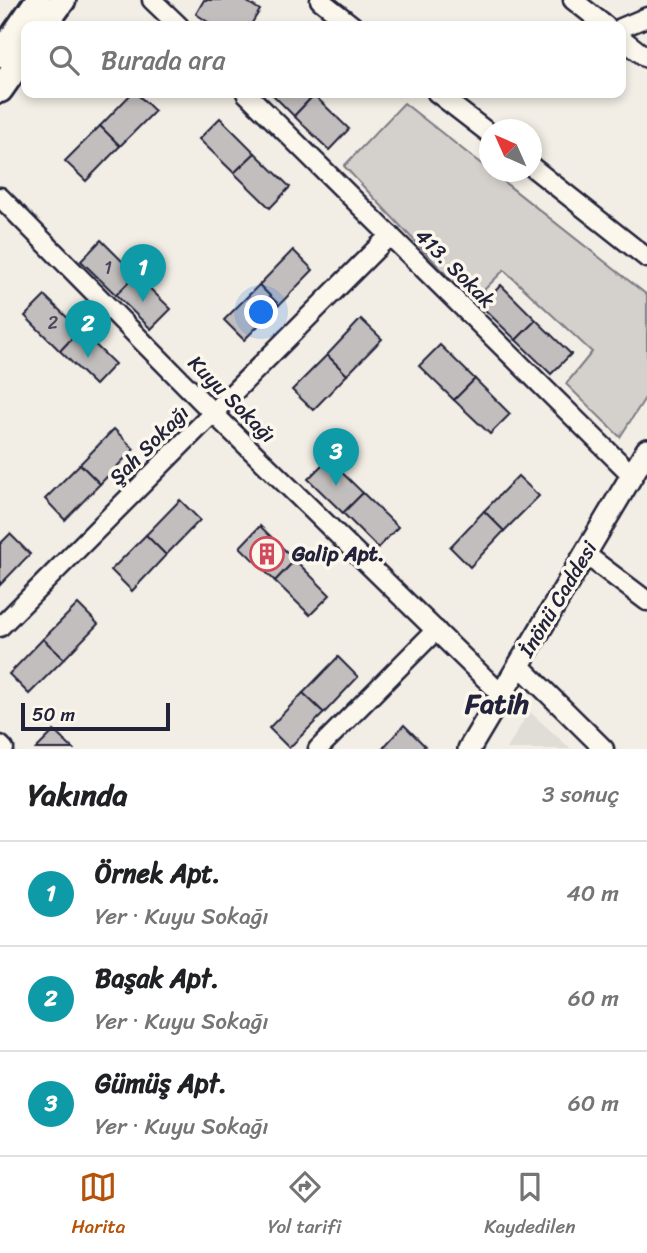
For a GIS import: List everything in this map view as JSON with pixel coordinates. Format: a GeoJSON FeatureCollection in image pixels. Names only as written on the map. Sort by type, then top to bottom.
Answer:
{"type":"FeatureCollection","features":[{"type":"Feature","properties":{"kind":"main road"},"geometry":{"type":"LineString","coordinates":[[24,21],[38,0]]}},
{"type":"Feature","properties":{"kind":"main road"},"geometry":{"type":"LineString","coordinates":[[48,21],[63,0]]}},
{"type":"Feature","properties":{"kind":"main road"},"geometry":{"type":"LineString","coordinates":[[0,90],[9,44],[21,26]]}},
{"type":"Feature","properties":{"kind":"street"},"geometry":{"type":"LineString","coordinates":[[152,0],[174,21]]}},
{"type":"Feature","properties":{"kind":"street"},"geometry":{"type":"LineString","coordinates":[[320,0],[347,21]]}},
{"type":"Feature","properties":{"kind":"street"},"geometry":{"type":"LineString","coordinates":[[573,0],[600,21]]}},
{"type":"Feature","properties":{"kind":"street"},"geometry":{"type":"LineString","coordinates":[[626,26],[647,17]]}},
{"type":"Feature","properties":{"kind":"street"},"geometry":{"type":"LineString","coordinates":[[626,42],[647,58]]}},
{"type":"Feature","properties":{"kind":"street","name":"413. Sokak"},"geometry":{"type":"LineString","coordinates":[[251,98],[638,476]]}},
{"type":"Feature","properties":{"kind":"street"},"geometry":{"type":"LineString","coordinates":[[444,98],[479,126]]}},
{"type":"Feature","properties":{"kind":"street"},"geometry":{"type":"LineString","coordinates":[[542,176],[647,258]]}},
{"type":"Feature","properties":{"kind":"street","name":"Kuyu Sokağı"},"geometry":{"type":"LineString","coordinates":[[0,197],[213,413],[502,695]]}},
{"type":"Feature","properties":{"kind":"street","name":"Şah Sokağı"},"geometry":{"type":"LineString","coordinates":[[0,627],[390,236]]}},
{"type":"Feature","properties":{"kind":"street","name":"İnönü Caddesi"},"geometry":{"type":"LineString","coordinates":[[469,749],[585,554],[638,476],[647,450]]}},
{"type":"Feature","properties":{"kind":"street"},"geometry":{"type":"LineString","coordinates":[[585,554],[647,601]]}},
{"type":"Feature","properties":{"kind":"street"},"geometry":{"type":"LineString","coordinates":[[318,749],[436,630]]}},
{"type":"Feature","properties":{"kind":"street"},"geometry":{"type":"LineString","coordinates":[[519,665],[604,749]]}},
{"type":"Feature","properties":{"kind":"street"},"geometry":{"type":"LineString","coordinates":[[0,745],[4,749]]}},
{"type":"Feature","properties":{"kind":"shaded area"},"geometry":{"type":"Polygon","coordinates":[[[404,103],[479,162],[479,182],[504,182],[647,295],[647,395],[620,437],[566,384],[592,352],[504,270],[472,302],[344,166],[404,103]]]}},
{"type":"Feature","properties":{"kind":"shaded area"},"geometry":{"type":"Polygon","coordinates":[[[529,711],[571,749],[507,749],[529,711]]]}},
{"type":"Feature","properties":{"kind":"building"},"geometry":{"type":"Polygon","coordinates":[[[204,0],[244,0],[260,10],[253,21],[206,21],[196,14],[204,0]]]}},
{"type":"Feature","properties":{"kind":"building"},"geometry":{"type":"Polygon","coordinates":[[[127,98],[141,98],[155,111],[120,146],[100,126],[127,98]]]}},
{"type":"Feature","properties":{"kind":"building"},"geometry":{"type":"Polygon","coordinates":[[[276,98],[311,98],[294,116],[276,98]]]}},
{"type":"Feature","properties":{"kind":"building"},"geometry":{"type":"Polygon","coordinates":[[[311,98],[317,98],[349,129],[329,150],[294,116],[311,98]]]}},
{"type":"Feature","properties":{"kind":"building"},"geometry":{"type":"Polygon","coordinates":[[[220,118],[255,153],[234,173],[199,139],[220,118]]]}},
{"type":"Feature","properties":{"kind":"building"},"geometry":{"type":"Polygon","coordinates":[[[100,126],[120,146],[86,181],[65,161],[100,126]]]}},
{"type":"Feature","properties":{"kind":"building"},"geometry":{"type":"Polygon","coordinates":[[[255,153],[290,187],[270,208],[234,173],[255,153]]]}},
{"type":"Feature","properties":{"kind":"building"},"geometry":{"type":"Polygon","coordinates":[[[101,240],[136,275],[116,295],[81,261],[101,240]]]}},
{"type":"Feature","properties":{"kind":"building"},"geometry":{"type":"Polygon","coordinates":[[[293,250],[313,270],[279,305],[259,285],[293,250]]]}},
{"type":"Feature","properties":{"kind":"building"},"geometry":{"type":"Polygon","coordinates":[[[136,275],[171,309],[151,329],[116,295],[136,275]]]}},
{"type":"Feature","properties":{"kind":"building"},"geometry":{"type":"Polygon","coordinates":[[[259,285],[279,305],[244,340],[224,320],[259,285]]]}},
{"type":"Feature","properties":{"kind":"building"},"geometry":{"type":"Polygon","coordinates":[[[501,285],[536,320],[516,340],[481,306],[501,285]]]}},
{"type":"Feature","properties":{"kind":"building"},"geometry":{"type":"Polygon","coordinates":[[[45,296],[80,330],[60,351],[25,316],[45,296]]]}},
{"type":"Feature","properties":{"kind":"building"},"geometry":{"type":"Polygon","coordinates":[[[361,319],[382,339],[347,375],[327,355],[361,319]]]}},
{"type":"Feature","properties":{"kind":"building"},"geometry":{"type":"Polygon","coordinates":[[[536,320],[571,354],[551,374],[516,340],[536,320]]]}},
{"type":"Feature","properties":{"kind":"building"},"geometry":{"type":"Polygon","coordinates":[[[80,330],[115,364],[95,385],[60,351],[80,330]]]}},
{"type":"Feature","properties":{"kind":"building"},"geometry":{"type":"Polygon","coordinates":[[[440,345],[475,379],[454,400],[419,366],[440,345]]]}},
{"type":"Feature","properties":{"kind":"building"},"geometry":{"type":"Polygon","coordinates":[[[327,355],[347,375],[313,410],[292,390],[327,355]]]}},
{"type":"Feature","properties":{"kind":"building"},"geometry":{"type":"Polygon","coordinates":[[[475,379],[510,414],[490,434],[454,400],[475,379]]]}},
{"type":"Feature","properties":{"kind":"building"},"geometry":{"type":"Polygon","coordinates":[[[114,429],[134,449],[100,484],[80,464],[114,429]]]}},
{"type":"Feature","properties":{"kind":"building"},"geometry":{"type":"Polygon","coordinates":[[[328,459],[363,493],[343,513],[308,479],[328,459]]]}},
{"type":"Feature","properties":{"kind":"building"},"geometry":{"type":"Polygon","coordinates":[[[80,464],[100,484],[65,520],[45,499],[80,464]]]}},
{"type":"Feature","properties":{"kind":"building"},"geometry":{"type":"Polygon","coordinates":[[[518,476],[539,496],[504,531],[484,511],[518,476]]]}},
{"type":"Feature","properties":{"kind":"building"},"geometry":{"type":"Polygon","coordinates":[[[363,493],[398,527],[378,548],[343,513],[363,493]]]}},
{"type":"Feature","properties":{"kind":"building"},"geometry":{"type":"Polygon","coordinates":[[[180,500],[200,520],[166,555],[146,535],[180,500]]]}},
{"type":"Feature","properties":{"kind":"building"},"geometry":{"type":"Polygon","coordinates":[[[484,511],[504,531],[470,567],[450,547],[484,511]]]}},
{"type":"Feature","properties":{"kind":"building","name":"Galip Apt."},"geometry":{"type":"Polygon","coordinates":[[[260,526],[295,560],[275,581],[240,547],[260,526]]]}},
{"type":"Feature","properties":{"kind":"building"},"geometry":{"type":"Polygon","coordinates":[[[10,534],[30,554],[0,585],[0,544],[10,534]]]}},
{"type":"Feature","properties":{"kind":"building"},"geometry":{"type":"Polygon","coordinates":[[[146,535],[166,555],[132,591],[111,570],[146,535]]]}},
{"type":"Feature","properties":{"kind":"building"},"geometry":{"type":"Polygon","coordinates":[[[295,560],[330,595],[310,615],[275,581],[295,560]]]}},
{"type":"Feature","properties":{"kind":"building"},"geometry":{"type":"Polygon","coordinates":[[[78,604],[98,624],[64,659],[43,639],[78,604]]]}},
{"type":"Feature","properties":{"kind":"building"},"geometry":{"type":"Polygon","coordinates":[[[43,639],[64,659],[29,694],[9,674],[43,639]]]}},
{"type":"Feature","properties":{"kind":"building"},"geometry":{"type":"Polygon","coordinates":[[[338,657],[358,677],[324,713],[303,693],[338,657]]]}},
{"type":"Feature","properties":{"kind":"building"},"geometry":{"type":"Polygon","coordinates":[[[303,693],[324,713],[289,748],[269,728],[303,693]]]}},
{"type":"Feature","properties":{"kind":"building"},"geometry":{"type":"Polygon","coordinates":[[[404,725],[425,746],[422,749],[382,749],[404,725]]]}},
{"type":"Feature","properties":{"kind":"building"},"geometry":{"type":"Polygon","coordinates":[[[54,731],[73,749],[36,749],[54,731]]]}},
{"type":"Feature","properties":{"kind":"place","name":"Örnek Apt."},"geometry":{"type":"Point","coordinates":[143,302]}},
{"type":"Feature","properties":{"kind":"place","name":"Başak Apt."},"geometry":{"type":"Point","coordinates":[88,358]}},
{"type":"Feature","properties":{"kind":"place","name":"Gümüş Apt."},"geometry":{"type":"Point","coordinates":[336,486]}},
{"type":"Feature","properties":{"kind":"place","name":"Galip Apt."},"geometry":{"type":"Point","coordinates":[267,554]}},
{"type":"Feature","properties":{"kind":"district","name":"Fatih"},"geometry":{"type":"Point","coordinates":[497,703]}}]}
